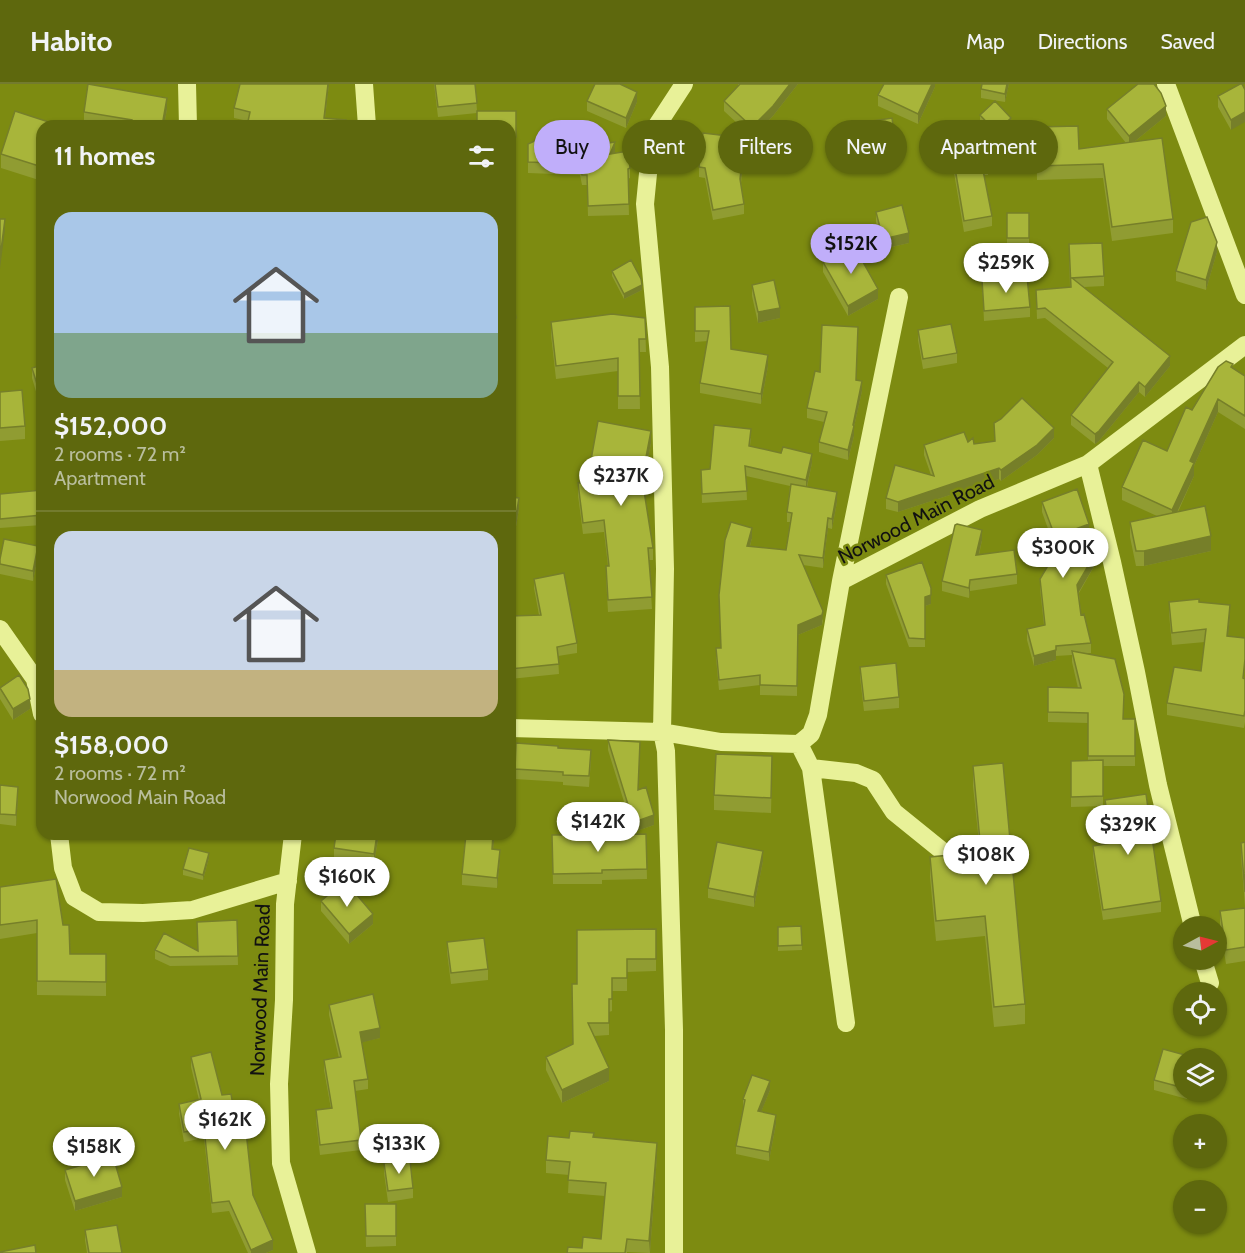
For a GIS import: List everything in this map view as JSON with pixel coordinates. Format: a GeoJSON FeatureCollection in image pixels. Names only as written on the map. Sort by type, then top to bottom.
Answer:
{"type":"FeatureCollection","features":[{"type":"Feature","properties":{"kind":"street"},"geometry":{"type":"LineString","coordinates":[[187,84],[188,120]]}},
{"type":"Feature","properties":{"kind":"street"},"geometry":{"type":"LineString","coordinates":[[364,84],[367,120]]}},
{"type":"Feature","properties":{"kind":"street"},"geometry":{"type":"LineString","coordinates":[[674,1253],[674,1030],[666,751],[662,732],[665,569],[660,367],[645,204],[652,133],[684,84]]}},
{"type":"Feature","properties":{"kind":"street"},"geometry":{"type":"LineString","coordinates":[[1166,84],[1245,295]]}},
{"type":"Feature","properties":{"kind":"street"},"geometry":{"type":"LineString","coordinates":[[842,581],[899,297]]}},
{"type":"Feature","properties":{"kind":"street","name":"Norwood Main Road"},"geometry":{"type":"LineString","coordinates":[[799,744],[811,734],[819,716],[842,581],[980,508],[1088,464],[1245,345]]}},
{"type":"Feature","properties":{"kind":"street"},"geometry":{"type":"LineString","coordinates":[[1088,464],[1112,562],[1158,785],[1189,916]]}},
{"type":"Feature","properties":{"kind":"street"},"geometry":{"type":"LineString","coordinates":[[0,629],[35,679],[36,684]]}},
{"type":"Feature","properties":{"kind":"street"},"geometry":{"type":"LineString","coordinates":[[516,728],[662,732],[721,742],[799,744],[811,768],[846,1023]]}},
{"type":"Feature","properties":{"kind":"street"},"geometry":{"type":"LineString","coordinates":[[811,768],[856,774],[873,780],[894,812],[941,850]]}},
{"type":"Feature","properties":{"kind":"street"},"geometry":{"type":"LineString","coordinates":[[60,840],[63,868],[74,897],[99,912],[143,913],[192,910],[288,881]]}},
{"type":"Feature","properties":{"kind":"street","name":"Norwood Main Road"},"geometry":{"type":"LineString","coordinates":[[292,840],[285,904],[284,1000],[279,1084],[281,1163],[307,1253]]}},
{"type":"Feature","properties":{"kind":"building"},"geometry":{"type":"Polygon","coordinates":[[[88,84],[167,98],[163,120],[132,120],[84,112],[88,84]]]}},
{"type":"Feature","properties":{"kind":"building"},"geometry":{"type":"Polygon","coordinates":[[[240,84],[328,84],[324,118],[346,120],[248,120],[250,112],[234,108],[240,84]]]}},
{"type":"Feature","properties":{"kind":"building"},"geometry":{"type":"Polygon","coordinates":[[[435,84],[475,84],[477,103],[438,107],[435,84]]]}},
{"type":"Feature","properties":{"kind":"building"},"geometry":{"type":"Polygon","coordinates":[[[595,84],[620,84],[637,92],[626,118],[587,101],[595,84]]]}},
{"type":"Feature","properties":{"kind":"building"},"geometry":{"type":"Polygon","coordinates":[[[740,84],[790,84],[759,120],[744,120],[724,101],[740,84]]]}},
{"type":"Feature","properties":{"kind":"building"},"geometry":{"type":"Polygon","coordinates":[[[884,84],[932,84],[918,114],[878,95],[884,84]]]}},
{"type":"Feature","properties":{"kind":"building"},"geometry":{"type":"Polygon","coordinates":[[[982,84],[1007,84],[1005,94],[981,89],[982,84]]]}},
{"type":"Feature","properties":{"kind":"building"},"geometry":{"type":"Polygon","coordinates":[[[1138,84],[1154,84],[1161,93],[1166,106],[1129,136],[1107,109],[1138,84]]]}},
{"type":"Feature","properties":{"kind":"building"},"geometry":{"type":"Polygon","coordinates":[[[1240,84],[1245,90],[1245,112],[1231,120],[1218,96],[1240,84]]]}},
{"type":"Feature","properties":{"kind":"building"},"geometry":{"type":"Polygon","coordinates":[[[995,101],[1011,118],[1009,120],[985,120],[980,115],[995,101]]]}},
{"type":"Feature","properties":{"kind":"building"},"geometry":{"type":"Polygon","coordinates":[[[15,111],[43,120],[36,120],[36,165],[1,154],[15,111]]]}},
{"type":"Feature","properties":{"kind":"building"},"geometry":{"type":"Polygon","coordinates":[[[477,111],[516,111],[516,120],[477,120],[477,111]]]}},
{"type":"Feature","properties":{"kind":"building"},"geometry":{"type":"Polygon","coordinates":[[[1058,126],[1078,126],[1079,149],[1162,138],[1173,219],[1112,227],[1103,164],[1058,165],[1058,126]]]}},
{"type":"Feature","properties":{"kind":"building"},"geometry":{"type":"Polygon","coordinates":[[[706,133],[718,135],[718,174],[741,174],[744,204],[713,210],[706,173],[706,133]]]}},
{"type":"Feature","properties":{"kind":"building"},"geometry":{"type":"Polygon","coordinates":[[[534,141],[534,162],[528,162],[528,144],[534,141]]]}},
{"type":"Feature","properties":{"kind":"building"},"geometry":{"type":"Polygon","coordinates":[[[615,142],[610,154],[610,143],[615,142]]]}},
{"type":"Feature","properties":{"kind":"building"},"geometry":{"type":"Polygon","coordinates":[[[622,152],[622,174],[628,174],[629,204],[588,206],[587,175],[582,175],[610,174],[610,154],[622,152]]]}},
{"type":"Feature","properties":{"kind":"building"},"geometry":{"type":"Polygon","coordinates":[[[956,174],[984,174],[992,216],[964,221],[956,174]]]}},
{"type":"Feature","properties":{"kind":"building"},"geometry":{"type":"Polygon","coordinates":[[[902,205],[909,233],[883,239],[876,212],[902,205]]]}},
{"type":"Feature","properties":{"kind":"building"},"geometry":{"type":"Polygon","coordinates":[[[1007,213],[1029,213],[1029,238],[1007,238],[1007,213]]]}},
{"type":"Feature","properties":{"kind":"building"},"geometry":{"type":"Polygon","coordinates":[[[1207,217],[1217,242],[1206,280],[1176,271],[1191,222],[1207,217]]]}},
{"type":"Feature","properties":{"kind":"building"},"geometry":{"type":"Polygon","coordinates":[[[0,219],[5,219],[0,258],[0,219]]]}},
{"type":"Feature","properties":{"kind":"building"},"geometry":{"type":"Polygon","coordinates":[[[1102,243],[1104,276],[1072,278],[1170,356],[1145,387],[1139,382],[1095,434],[1071,415],[1113,362],[1045,308],[1037,309],[1036,290],[1071,287],[1069,244],[1102,243]]]}},
{"type":"Feature","properties":{"kind":"building"},"geometry":{"type":"Polygon","coordinates":[[[853,244],[878,289],[848,306],[823,262],[853,244]]]}},
{"type":"Feature","properties":{"kind":"building"},"geometry":{"type":"Polygon","coordinates":[[[631,260],[642,285],[624,294],[612,271],[631,260]]]}},
{"type":"Feature","properties":{"kind":"building"},"geometry":{"type":"Polygon","coordinates":[[[1027,276],[1030,307],[984,311],[982,280],[1027,276]]]}},
{"type":"Feature","properties":{"kind":"building"},"geometry":{"type":"Polygon","coordinates":[[[774,280],[780,308],[758,312],[752,285],[774,280]]]}},
{"type":"Feature","properties":{"kind":"building"},"geometry":{"type":"Polygon","coordinates":[[[730,306],[731,349],[768,355],[761,394],[700,383],[709,331],[695,331],[695,307],[730,306]]]}},
{"type":"Feature","properties":{"kind":"building"},"geometry":{"type":"Polygon","coordinates":[[[612,314],[645,318],[646,339],[639,339],[640,396],[618,396],[618,358],[556,366],[551,322],[612,314]]]}},
{"type":"Feature","properties":{"kind":"building"},"geometry":{"type":"Polygon","coordinates":[[[951,324],[957,353],[923,359],[918,330],[951,324]]]}},
{"type":"Feature","properties":{"kind":"building"},"geometry":{"type":"Polygon","coordinates":[[[822,325],[858,327],[856,380],[862,381],[848,450],[819,442],[827,412],[807,408],[815,371],[820,372],[822,325]]]}},
{"type":"Feature","properties":{"kind":"building"},"geometry":{"type":"Polygon","coordinates":[[[1226,361],[1233,364],[1231,367],[1245,376],[1245,416],[1218,399],[1190,461],[1194,463],[1172,510],[1122,487],[1143,440],[1167,451],[1186,407],[1192,410],[1218,367],[1226,361]]]}},
{"type":"Feature","properties":{"kind":"building"},"geometry":{"type":"Polygon","coordinates":[[[36,367],[36,381],[32,368],[36,367]]]}},
{"type":"Feature","properties":{"kind":"building"},"geometry":{"type":"Polygon","coordinates":[[[22,390],[25,426],[0,428],[0,392],[22,390]]]}},
{"type":"Feature","properties":{"kind":"building"},"geometry":{"type":"Polygon","coordinates":[[[1022,398],[1054,428],[1037,445],[1001,470],[999,468],[898,502],[886,498],[895,465],[934,476],[924,445],[964,432],[968,442],[973,438],[974,444],[995,441],[994,423],[1022,398]]]}},
{"type":"Feature","properties":{"kind":"building"},"geometry":{"type":"Polygon","coordinates":[[[598,421],[651,431],[642,478],[653,548],[648,548],[652,597],[608,600],[606,566],[609,566],[604,520],[583,523],[578,483],[587,482],[598,421]]]}},
{"type":"Feature","properties":{"kind":"building"},"geometry":{"type":"Polygon","coordinates":[[[714,425],[751,429],[749,446],[781,453],[783,447],[812,454],[806,480],[745,466],[747,491],[702,494],[701,470],[710,469],[714,425]]]}},
{"type":"Feature","properties":{"kind":"building"},"geometry":{"type":"Polygon","coordinates":[[[791,484],[837,492],[832,519],[828,518],[823,558],[799,555],[823,611],[822,615],[798,625],[797,686],[760,685],[760,675],[719,680],[716,648],[721,648],[719,595],[725,540],[731,522],[752,528],[747,546],[786,550],[792,513],[787,512],[791,484]]]}},
{"type":"Feature","properties":{"kind":"building"},"geometry":{"type":"Polygon","coordinates":[[[1077,489],[1089,524],[1065,533],[1096,552],[1077,585],[1081,615],[1084,614],[1091,643],[1056,646],[1056,650],[1034,656],[1027,629],[1045,625],[1040,579],[1059,547],[1042,502],[1077,489]]]}},
{"type":"Feature","properties":{"kind":"building"},"geometry":{"type":"Polygon","coordinates":[[[36,491],[36,516],[0,519],[0,494],[36,491]]]}},
{"type":"Feature","properties":{"kind":"building"},"geometry":{"type":"Polygon","coordinates":[[[516,498],[519,498],[516,516],[516,498]]]}},
{"type":"Feature","properties":{"kind":"building"},"geometry":{"type":"Polygon","coordinates":[[[1205,506],[1211,536],[1136,551],[1130,522],[1205,506]]]}},
{"type":"Feature","properties":{"kind":"building"},"geometry":{"type":"Polygon","coordinates":[[[957,524],[982,530],[976,555],[1014,550],[1017,574],[970,580],[969,588],[942,581],[957,524]]]}},
{"type":"Feature","properties":{"kind":"building"},"geometry":{"type":"Polygon","coordinates":[[[4,539],[36,546],[33,571],[0,564],[4,539]]]}},
{"type":"Feature","properties":{"kind":"building"},"geometry":{"type":"Polygon","coordinates":[[[922,562],[931,588],[931,595],[925,597],[925,639],[909,638],[886,575],[922,562]]]}},
{"type":"Feature","properties":{"kind":"building"},"geometry":{"type":"Polygon","coordinates":[[[564,573],[577,643],[557,647],[559,664],[516,668],[516,616],[541,615],[534,579],[564,573]]]}},
{"type":"Feature","properties":{"kind":"building"},"geometry":{"type":"Polygon","coordinates":[[[1199,599],[1199,602],[1230,605],[1227,636],[1245,638],[1244,716],[1167,703],[1174,667],[1201,671],[1206,629],[1172,633],[1169,602],[1199,599]]]}},
{"type":"Feature","properties":{"kind":"building"},"geometry":{"type":"Polygon","coordinates":[[[1072,651],[1115,659],[1124,694],[1123,719],[1135,719],[1135,756],[1088,756],[1088,713],[1048,712],[1048,687],[1081,688],[1072,651]]]}},
{"type":"Feature","properties":{"kind":"building"},"geometry":{"type":"Polygon","coordinates":[[[896,663],[899,697],[864,701],[860,667],[896,663]]]}},
{"type":"Feature","properties":{"kind":"building"},"geometry":{"type":"Polygon","coordinates":[[[19,675],[28,689],[30,699],[13,709],[0,688],[19,675]]]}},
{"type":"Feature","properties":{"kind":"building"},"geometry":{"type":"Polygon","coordinates":[[[608,740],[640,742],[638,790],[646,787],[654,815],[637,821],[637,824],[634,824],[608,740]]]}},
{"type":"Feature","properties":{"kind":"building"},"geometry":{"type":"Polygon","coordinates":[[[516,743],[591,750],[589,776],[563,775],[563,772],[516,769],[516,743]]]}},
{"type":"Feature","properties":{"kind":"building"},"geometry":{"type":"Polygon","coordinates":[[[716,754],[772,756],[771,798],[714,795],[716,754]]]}},
{"type":"Feature","properties":{"kind":"building"},"geometry":{"type":"Polygon","coordinates":[[[1103,760],[1103,796],[1071,797],[1071,761],[1103,760]]]}},
{"type":"Feature","properties":{"kind":"building"},"geometry":{"type":"Polygon","coordinates":[[[1003,763],[1025,1004],[994,1007],[985,916],[936,921],[930,857],[981,852],[973,766],[1003,763]]]}},
{"type":"Feature","properties":{"kind":"building"},"geometry":{"type":"Polygon","coordinates":[[[0,785],[18,787],[16,815],[0,814],[0,785]]]}},
{"type":"Feature","properties":{"kind":"building"},"geometry":{"type":"Polygon","coordinates":[[[1146,794],[1161,901],[1103,910],[1093,846],[1112,843],[1105,800],[1146,794]]]}},
{"type":"Feature","properties":{"kind":"building"},"geometry":{"type":"Polygon","coordinates":[[[646,834],[647,869],[553,874],[552,835],[646,834]]]}},
{"type":"Feature","properties":{"kind":"building"},"geometry":{"type":"Polygon","coordinates":[[[335,840],[376,840],[374,854],[334,848],[335,840]]]}},
{"type":"Feature","properties":{"kind":"building"},"geometry":{"type":"Polygon","coordinates":[[[465,840],[493,840],[492,849],[500,850],[497,878],[462,874],[465,840]]]}},
{"type":"Feature","properties":{"kind":"building"},"geometry":{"type":"Polygon","coordinates":[[[717,842],[763,851],[754,897],[708,888],[717,842]]]}},
{"type":"Feature","properties":{"kind":"building"},"geometry":{"type":"Polygon","coordinates":[[[1245,842],[1245,892],[1241,843],[1245,842]]]}},
{"type":"Feature","properties":{"kind":"building"},"geometry":{"type":"Polygon","coordinates":[[[189,848],[209,853],[203,875],[183,869],[189,848]]]}},
{"type":"Feature","properties":{"kind":"building"},"geometry":{"type":"Polygon","coordinates":[[[56,879],[63,925],[69,925],[70,954],[106,954],[106,982],[37,981],[37,920],[0,925],[0,887],[56,879]]]}},
{"type":"Feature","properties":{"kind":"building"},"geometry":{"type":"Polygon","coordinates":[[[345,881],[373,914],[349,934],[321,901],[345,881]]]}},
{"type":"Feature","properties":{"kind":"building"},"geometry":{"type":"Polygon","coordinates":[[[1245,908],[1245,947],[1227,950],[1227,916],[1221,916],[1220,911],[1245,908]]]}},
{"type":"Feature","properties":{"kind":"building"},"geometry":{"type":"Polygon","coordinates":[[[237,920],[238,956],[170,957],[155,950],[164,933],[198,951],[197,922],[237,920]]]}},
{"type":"Feature","properties":{"kind":"building"},"geometry":{"type":"Polygon","coordinates":[[[801,926],[802,945],[778,946],[778,927],[801,926]]]}},
{"type":"Feature","properties":{"kind":"building"},"geometry":{"type":"Polygon","coordinates":[[[656,929],[656,959],[627,959],[627,978],[612,978],[609,1023],[588,1023],[609,1068],[562,1090],[546,1057],[573,1044],[572,984],[577,984],[577,930],[656,929]]]}},
{"type":"Feature","properties":{"kind":"building"},"geometry":{"type":"Polygon","coordinates":[[[484,938],[488,969],[451,973],[447,942],[484,938]]]}},
{"type":"Feature","properties":{"kind":"building"},"geometry":{"type":"Polygon","coordinates":[[[373,994],[380,1028],[360,1032],[368,1079],[354,1081],[361,1140],[320,1145],[316,1110],[332,1108],[324,1060],[341,1057],[329,1005],[373,994]]]}},
{"type":"Feature","properties":{"kind":"building"},"geometry":{"type":"Polygon","coordinates":[[[1163,1049],[1173,1052],[1173,1085],[1154,1080],[1163,1049]]]}},
{"type":"Feature","properties":{"kind":"building"},"geometry":{"type":"Polygon","coordinates":[[[211,1052],[222,1095],[231,1094],[238,1132],[246,1131],[253,1195],[273,1240],[251,1250],[229,1201],[212,1203],[204,1128],[184,1132],[179,1104],[201,1099],[191,1057],[211,1052]]]}},
{"type":"Feature","properties":{"kind":"building"},"geometry":{"type":"Polygon","coordinates":[[[752,1075],[770,1081],[758,1111],[776,1115],[769,1152],[736,1146],[745,1100],[743,1099],[752,1075]]]}},
{"type":"Feature","properties":{"kind":"building"},"geometry":{"type":"Polygon","coordinates":[[[570,1131],[594,1133],[593,1137],[657,1143],[649,1241],[627,1239],[625,1253],[567,1253],[568,1247],[582,1248],[583,1237],[601,1239],[606,1183],[568,1180],[570,1162],[546,1160],[548,1136],[569,1138],[570,1131]]]}},
{"type":"Feature","properties":{"kind":"building"},"geometry":{"type":"Polygon","coordinates":[[[113,1156],[122,1187],[75,1201],[65,1170],[113,1156]]]}},
{"type":"Feature","properties":{"kind":"building"},"geometry":{"type":"Polygon","coordinates":[[[410,1160],[413,1188],[388,1191],[384,1163],[410,1160]]]}},
{"type":"Feature","properties":{"kind":"building"},"geometry":{"type":"Polygon","coordinates":[[[365,1204],[396,1204],[396,1236],[366,1236],[365,1204]]]}},
{"type":"Feature","properties":{"kind":"building"},"geometry":{"type":"Polygon","coordinates":[[[117,1225],[122,1253],[89,1253],[85,1230],[117,1225]]]}},
{"type":"Feature","properties":{"kind":"building"},"geometry":{"type":"Polygon","coordinates":[[[35,1245],[36,1253],[0,1253],[0,1252],[35,1245]]]}}]}
